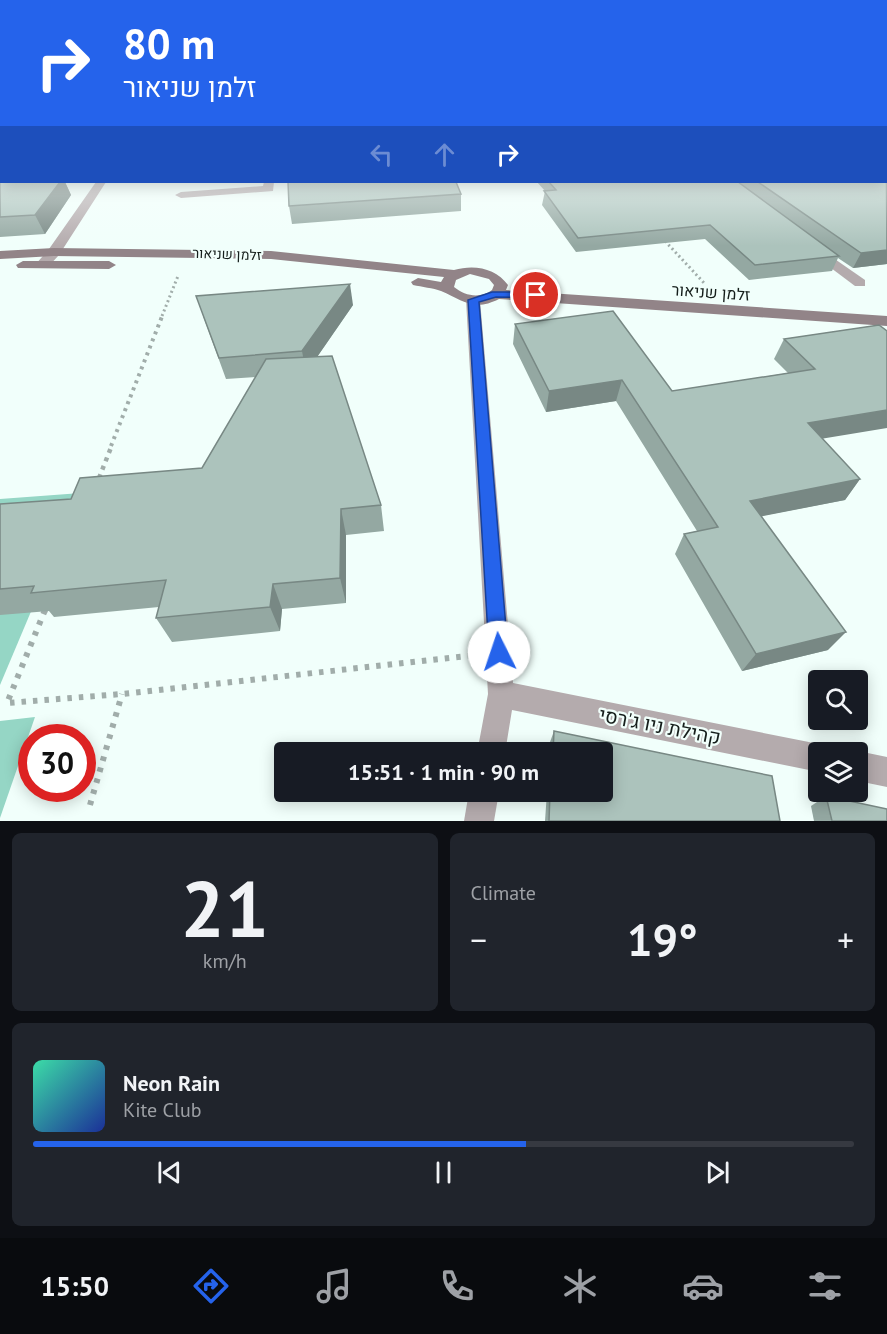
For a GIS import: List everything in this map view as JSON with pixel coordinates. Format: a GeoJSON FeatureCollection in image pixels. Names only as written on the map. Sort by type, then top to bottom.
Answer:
{"type":"FeatureCollection","features":[{"type":"Feature","properties":{"kind":"street"},"geometry":{"type":"LineString","coordinates":[[42,265],[54,252],[100,183]]}},
{"type":"Feature","properties":{"kind":"street"},"geometry":{"type":"LineString","coordinates":[[181,195],[269,189],[269,183]]}},
{"type":"Feature","properties":{"kind":"street"},"geometry":{"type":"LineString","coordinates":[[807,243],[860,284]]}},
{"type":"Feature","properties":{"kind":"street","name":"זלמן שניאור"},"geometry":{"type":"LineString","coordinates":[[0,255],[54,252],[271,255],[454,274],[479,271],[498,287],[887,321]]}},
{"type":"Feature","properties":{"kind":"street","name":"זלמן שניאור"},"geometry":{"type":"LineString","coordinates":[[0,266],[183,264],[264,266],[431,283],[447,288],[457,296],[473,300]]}},
{"type":"Feature","properties":{"kind":"street"},"geometry":{"type":"LineString","coordinates":[[447,288],[447,283],[454,274]]}},
{"type":"Feature","properties":{"kind":"street","name":"זלמן שניאור"},"geometry":{"type":"LineString","coordinates":[[498,287],[518,284],[721,302],[887,310]]}},
{"type":"Feature","properties":{"kind":"street"},"geometry":{"type":"LineString","coordinates":[[493,742],[501,694],[473,300],[498,287]]}},
{"type":"Feature","properties":{"kind":"street","name":"קהילת ניו ג'רסי"},"geometry":{"type":"LineString","coordinates":[[501,694],[808,756]]}},
{"type":"Feature","properties":{"kind":"street"},"geometry":{"type":"LineString","coordinates":[[868,768],[887,772]]}},
{"type":"Feature","properties":{"kind":"street"},"geometry":{"type":"LineString","coordinates":[[478,821],[482,802]]}},
{"type":"Feature","properties":{"kind":"path"},"geometry":{"type":"LineString","coordinates":[[674,236],[662,238],[721,302]]}},
{"type":"Feature","properties":{"kind":"path"},"geometry":{"type":"LineString","coordinates":[[98,482],[183,264]]}},
{"type":"Feature","properties":{"kind":"path"},"geometry":{"type":"LineString","coordinates":[[50,600],[7,703],[122,694],[499,652]]}},
{"type":"Feature","properties":{"kind":"path"},"geometry":{"type":"LineString","coordinates":[[90,805],[122,694]]}},
{"type":"Feature","properties":{"kind":"green space"},"geometry":{"type":"Polygon","coordinates":[[[81,493],[0,685],[0,499],[81,493]]]}},
{"type":"Feature","properties":{"kind":"green space"},"geometry":{"type":"Polygon","coordinates":[[[35,717],[33,724],[18,724],[18,766],[0,818],[0,721],[35,717]]]}},
{"type":"Feature","properties":{"kind":"building"},"geometry":{"type":"Polygon","coordinates":[[[0,183],[59,183],[35,215],[0,217],[0,183]]]}},
{"type":"Feature","properties":{"kind":"building"},"geometry":{"type":"Polygon","coordinates":[[[288,183],[456,183],[461,194],[289,206],[288,183]]]}},
{"type":"Feature","properties":{"kind":"building"},"geometry":{"type":"Polygon","coordinates":[[[550,183],[739,183],[839,256],[755,265],[710,225],[578,238],[544,191],[556,190],[550,183]]]}},
{"type":"Feature","properties":{"kind":"building"},"geometry":{"type":"Polygon","coordinates":[[[759,183],[886,183],[887,250],[861,253],[759,183]]]}},
{"type":"Feature","properties":{"kind":"building"},"geometry":{"type":"Polygon","coordinates":[[[350,284],[302,351],[219,358],[196,296],[350,284]]]}},
{"type":"Feature","properties":{"kind":"building"},"geometry":{"type":"Polygon","coordinates":[[[613,311],[672,391],[815,369],[784,339],[879,325],[887,331],[887,410],[808,423],[860,479],[750,501],[846,632],[756,654],[684,534],[718,527],[622,380],[549,391],[515,324],[613,311]]]}},
{"type":"Feature","properties":{"kind":"building"},"geometry":{"type":"Polygon","coordinates":[[[332,356],[381,505],[341,509],[340,578],[273,584],[270,607],[156,618],[166,580],[31,593],[34,586],[0,589],[0,504],[71,499],[80,478],[202,468],[266,359],[332,356]]]}},
{"type":"Feature","properties":{"kind":"building"},"geometry":{"type":"Polygon","coordinates":[[[554,731],[607,742],[554,742],[554,731]]]}},
{"type":"Feature","properties":{"kind":"building"},"geometry":{"type":"Polygon","coordinates":[[[613,743],[772,776],[780,821],[549,821],[550,802],[613,802],[613,743]]]}},
{"type":"Feature","properties":{"kind":"building"},"geometry":{"type":"Polygon","coordinates":[[[827,802],[854,802],[887,809],[887,821],[832,821],[827,802]]]}},
{"type":"Feature","properties":{"kind":"route"},"geometry":{"type":"LineString","coordinates":[[499,652],[473,300],[496,294],[536,295]]}}]}
